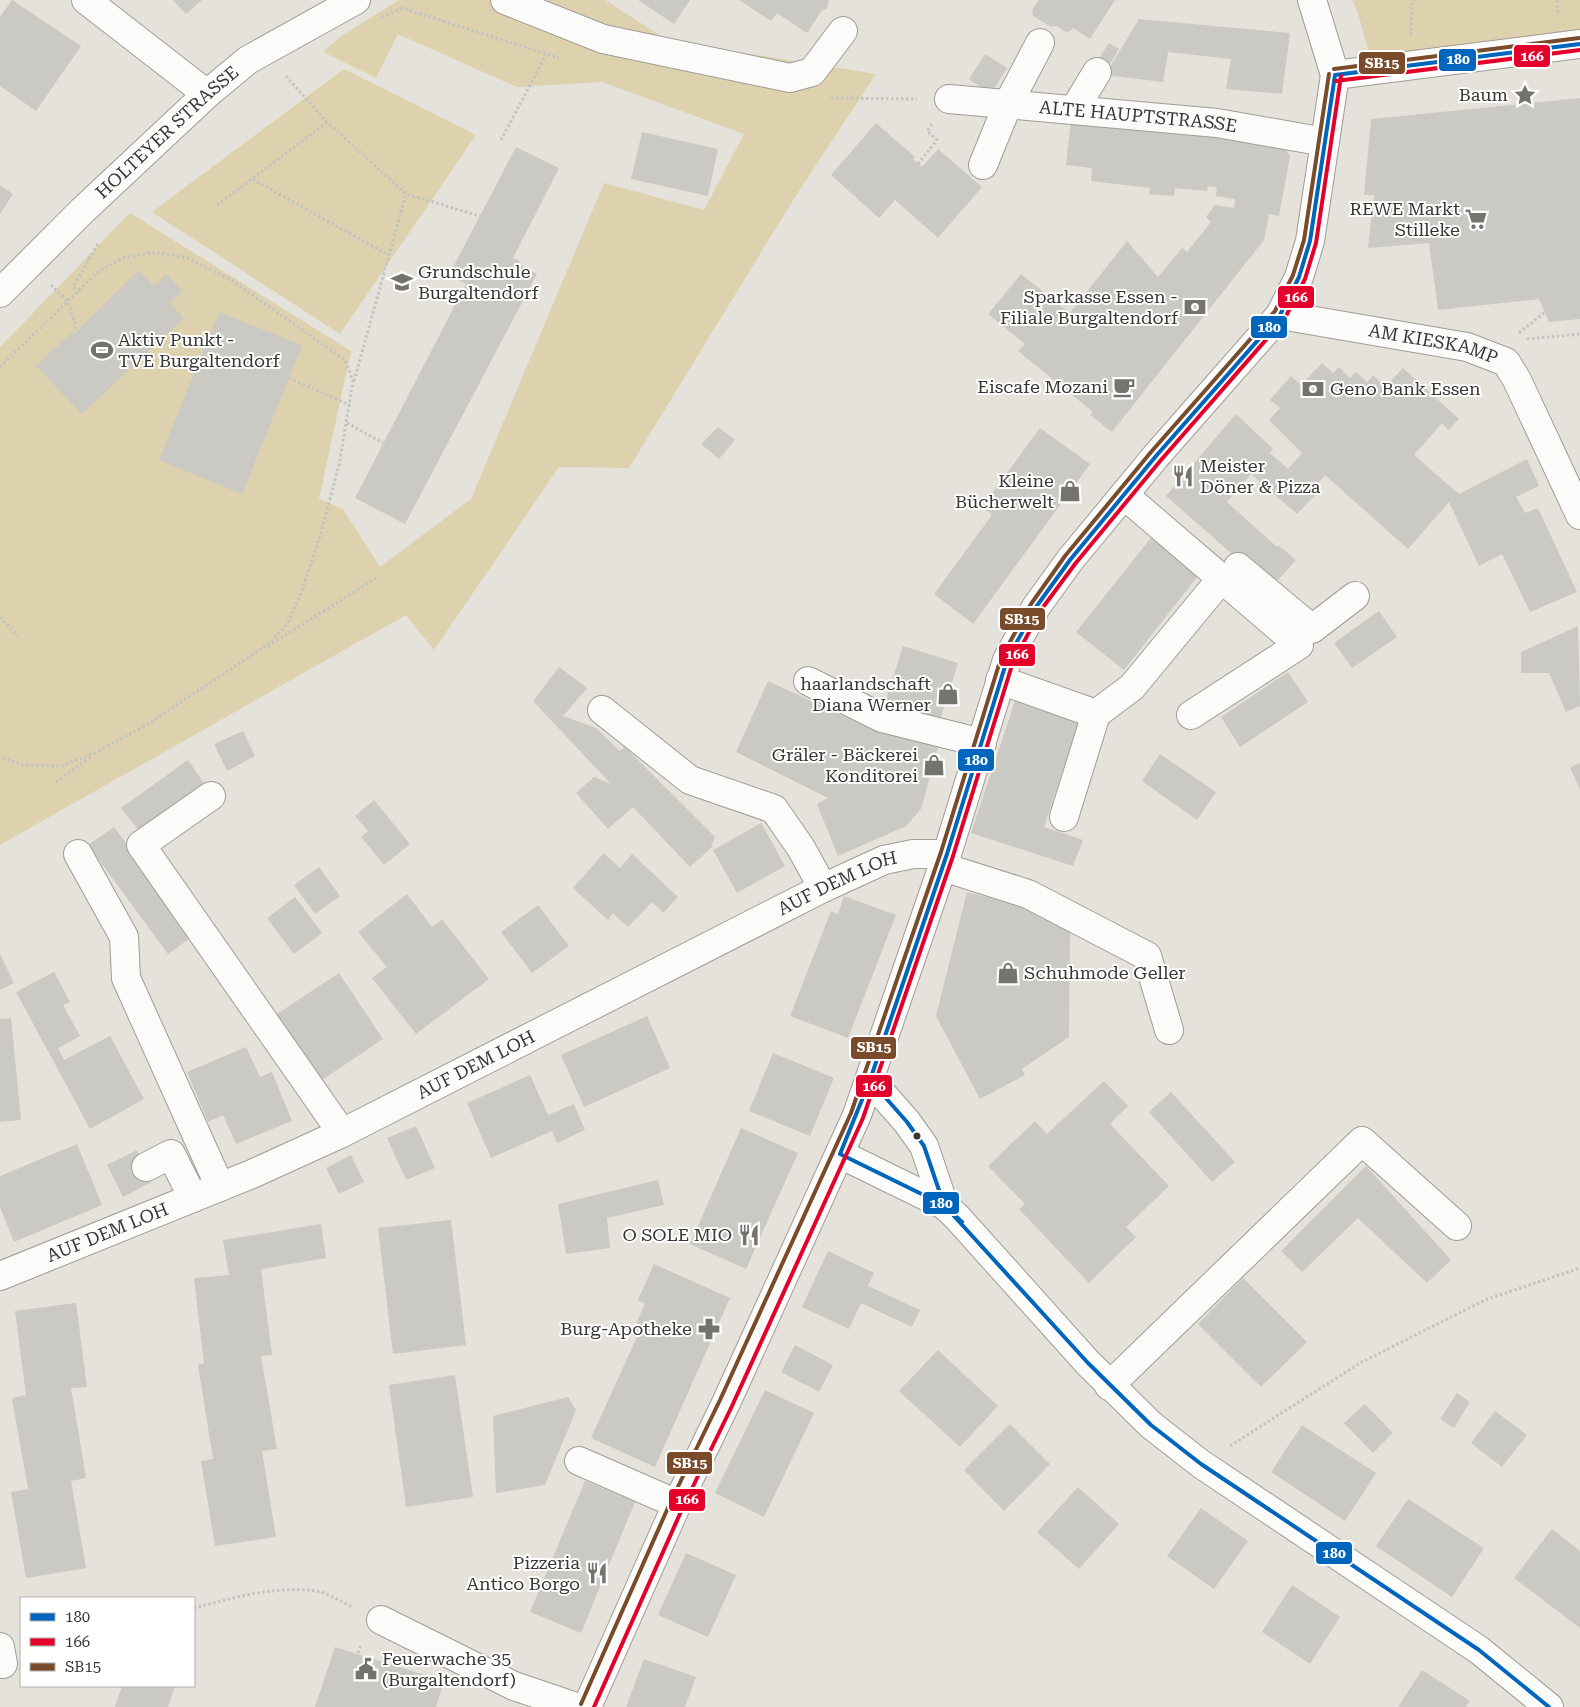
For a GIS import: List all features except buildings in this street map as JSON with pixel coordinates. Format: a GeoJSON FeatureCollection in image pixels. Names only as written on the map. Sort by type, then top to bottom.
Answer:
{"type":"FeatureCollection","features":[{"type":"Feature","properties":{"kind":"street"},"geometry":{"type":"LineString","coordinates":[[86,0],[207,94]]}},
{"type":"Feature","properties":{"kind":"street","name":"HOLTEYER STRASSE"},"geometry":{"type":"LineString","coordinates":[[0,293],[82,210],[207,94],[248,60],[356,0]]}},
{"type":"Feature","properties":{"kind":"street"},"geometry":{"type":"LineString","coordinates":[[505,0],[603,39],[790,78],[812,72],[843,31]]}},
{"type":"Feature","properties":{"kind":"street"},"geometry":{"type":"LineString","coordinates":[[588,1707],[677,1504],[840,1154],[870,1080],[945,860],[1007,660],[1036,607],[1070,560],[1129,488],[1280,315],[1299,277],[1310,241],[1335,75],[1312,0]]}},
{"type":"Feature","properties":{"kind":"street"},"geometry":{"type":"LineString","coordinates":[[983,165],[1008,104],[1040,43]]}},
{"type":"Feature","properties":{"kind":"street"},"geometry":{"type":"LineString","coordinates":[[1335,75],[1580,44]]}},
{"type":"Feature","properties":{"kind":"street"},"geometry":{"type":"LineString","coordinates":[[1074,110],[1097,72]]}},
{"type":"Feature","properties":{"kind":"street","name":"ALTE HAUPTSTRASSE"},"geometry":{"type":"LineString","coordinates":[[949,99],[1217,123],[1325,142]]}},
{"type":"Feature","properties":{"kind":"street","name":"AM KIESKAMP"},"geometry":{"type":"LineString","coordinates":[[1280,315],[1467,347],[1506,362],[1517,380],[1580,515]]}},
{"type":"Feature","properties":{"kind":"street"},"geometry":{"type":"LineString","coordinates":[[1129,488],[1222,578],[1299,645],[1191,715]]}},
{"type":"Feature","properties":{"kind":"street"},"geometry":{"type":"LineString","coordinates":[[1129,488],[1312,629],[1355,596]]}},
{"type":"Feature","properties":{"kind":"street"},"geometry":{"type":"LineString","coordinates":[[1064,817],[1096,714],[1132,687],[1222,578]]}},
{"type":"Feature","properties":{"kind":"street"},"geometry":{"type":"LineString","coordinates":[[1000,680],[1096,714]]}},
{"type":"Feature","properties":{"kind":"street"},"geometry":{"type":"LineString","coordinates":[[808,681],[882,718],[982,743]]}},
{"type":"Feature","properties":{"kind":"street"},"geometry":{"type":"LineString","coordinates":[[602,710],[690,780],[774,809],[801,848],[823,888]]}},
{"type":"Feature","properties":{"kind":"street"},"geometry":{"type":"LineString","coordinates":[[211,796],[141,845],[342,1133]]}},
{"type":"Feature","properties":{"kind":"street"},"geometry":{"type":"LineString","coordinates":[[78,854],[124,937],[126,978],[220,1187]]}},
{"type":"Feature","properties":{"kind":"street","name":"AUF DEM LOH"},"geometry":{"type":"LineString","coordinates":[[0,1276],[220,1187],[342,1133],[823,888],[884,860],[913,854],[945,860],[1028,894],[1147,956],[1169,1030]]}},
{"type":"Feature","properties":{"kind":"street"},"geometry":{"type":"LineString","coordinates":[[870,1080],[907,1122],[924,1146],[944,1205]]}},
{"type":"Feature","properties":{"kind":"street"},"geometry":{"type":"LineString","coordinates":[[1109,1386],[1362,1141],[1457,1226]]}},
{"type":"Feature","properties":{"kind":"street"},"geometry":{"type":"LineString","coordinates":[[146,1166],[171,1154],[193,1198]]}},
{"type":"Feature","properties":{"kind":"street"},"geometry":{"type":"LineString","coordinates":[[840,1154],[944,1205],[1109,1386],[1151,1425],[1201,1464],[1479,1650],[1546,1706]]}},
{"type":"Feature","properties":{"kind":"street"},"geometry":{"type":"LineString","coordinates":[[579,1461],[677,1504]]}},
{"type":"Feature","properties":{"kind":"street"},"geometry":{"type":"LineString","coordinates":[[381,1620],[514,1686],[576,1707]]}},
{"type":"Feature","properties":{"kind":"path"},"geometry":{"type":"LineString","coordinates":[[501,140],[546,55]]}},
{"type":"Feature","properties":{"kind":"path"},"geometry":{"type":"LineString","coordinates":[[293,86],[327,122],[406,194],[480,216]]}},
{"type":"Feature","properties":{"kind":"path"},"geometry":{"type":"LineString","coordinates":[[918,164],[937,140],[927,132],[949,99]]}},
{"type":"Feature","properties":{"kind":"path"},"geometry":{"type":"LineString","coordinates":[[217,204],[327,122]]}},
{"type":"Feature","properties":{"kind":"path"},"geometry":{"type":"LineString","coordinates":[[252,179],[387,254]]}},
{"type":"Feature","properties":{"kind":"path"},"geometry":{"type":"LineString","coordinates":[[249,658],[270,643],[287,624],[301,593],[330,499],[347,423],[353,381],[387,254],[406,194]]}},
{"type":"Feature","properties":{"kind":"path"},"geometry":{"type":"LineString","coordinates":[[78,293],[73,287],[100,240]]}},
{"type":"Feature","properties":{"kind":"path"},"geometry":{"type":"LineString","coordinates":[[0,367],[99,271],[123,258],[155,252],[187,258],[231,280],[345,360],[353,381]]}},
{"type":"Feature","properties":{"kind":"path"},"geometry":{"type":"LineString","coordinates":[[59,293],[68,302],[77,331]]}},
{"type":"Feature","properties":{"kind":"path"},"geometry":{"type":"LineString","coordinates":[[1517,334],[1545,312]]}},
{"type":"Feature","properties":{"kind":"path"},"geometry":{"type":"LineString","coordinates":[[289,378],[350,405]]}},
{"type":"Feature","properties":{"kind":"path"},"geometry":{"type":"LineString","coordinates":[[347,423],[383,443]]}},
{"type":"Feature","properties":{"kind":"path"},"geometry":{"type":"LineString","coordinates":[[0,758],[23,765],[61,766],[95,753],[148,724],[378,577]]}},
{"type":"Feature","properties":{"kind":"path"},"geometry":{"type":"LineString","coordinates":[[0,617],[18,636]]}},
{"type":"Feature","properties":{"kind":"path"},"geometry":{"type":"LineString","coordinates":[[56,782],[95,753]]}},
{"type":"Feature","properties":{"kind":"path"},"geometry":{"type":"LineString","coordinates":[[1201,1464],[1360,1363],[1485,1300],[1580,1268]]}},
{"type":"Feature","properties":{"kind":"path"},"geometry":{"type":"LineString","coordinates":[[195,1608],[241,1596],[284,1591],[322,1592],[381,1620]]}},
{"type":"Feature","properties":{"kind":"shaded area"},"geometry":{"type":"Polygon","coordinates":[[[399,0],[605,0],[669,41],[876,74],[795,197],[629,468],[559,467],[434,650],[406,615],[0,845],[0,347],[130,213],[351,351],[319,499],[343,509],[380,567],[471,499],[604,183],[704,210],[744,134],[602,82],[517,87],[398,34],[376,78],[323,52],[343,35],[399,0]]]}},
{"type":"Feature","properties":{"kind":"shaded area"},"geometry":{"type":"Polygon","coordinates":[[[1352,0],[1580,0],[1580,38],[1372,64],[1358,13],[1352,0]]]}},
{"type":"Feature","properties":{"kind":"shaded area"},"geometry":{"type":"Polygon","coordinates":[[[344,69],[476,135],[340,334],[152,212],[344,69]]]}},
{"type":"Feature","properties":{"kind":"transit line","name":"SB15"},"geometry":{"type":"LineString","coordinates":[[1334,69],[1579,38]]}},
{"type":"Feature","properties":{"kind":"transit line","name":"180"},"geometry":{"type":"LineString","coordinates":[[1335,75],[1580,44]]}},
{"type":"Feature","properties":{"kind":"transit line","name":"166"},"geometry":{"type":"LineString","coordinates":[[1336,81],[1580,50]]}},
{"type":"Feature","properties":{"kind":"transit line","name":"SB15"},"geometry":{"type":"LineString","coordinates":[[581,1704],[671,1501],[720,1400],[851,1113],[941,852],[1001,658],[1031,604],[1065,556],[1151,452],[1275,311],[1293,275],[1304,240],[1329,74]]}},
{"type":"Feature","properties":{"kind":"transit line","name":"180"},"geometry":{"type":"LineString","coordinates":[[1335,75],[1310,241],[1299,277],[1280,315],[1156,456],[1070,560],[1036,607],[1007,660],[947,854],[870,1080],[840,1154],[944,1205],[1088,1363],[1151,1425],[1201,1464],[1479,1650],[1549,1707]]}},
{"type":"Feature","properties":{"kind":"transit line","name":"166"},"geometry":{"type":"LineString","coordinates":[[594,1707],[683,1507],[732,1406],[863,1118],[953,856],[1013,662],[1041,610],[1075,564],[1161,460],[1285,318],[1305,279],[1316,243],[1341,76]]}},
{"type":"Feature","properties":{"kind":"transit line","name":"180"},"geometry":{"type":"LineString","coordinates":[[870,1080],[907,1122],[924,1146],[944,1205],[962,1222]]}},
{"type":"Feature","properties":{"kind":"place","name":"Baum"},"geometry":{"type":"Point","coordinates":[1525,95]}},
{"type":"Feature","properties":{"kind":"place","name":"REWE Markt Stilleke"},"geometry":{"type":"Point","coordinates":[1476,219]}},
{"type":"Feature","properties":{"kind":"place","name":"Grundschule Burgaltendorf"},"geometry":{"type":"Point","coordinates":[402,282]}},
{"type":"Feature","properties":{"kind":"place","name":"Sparkasse Essen - Filiale Burgaltendorf"},"geometry":{"type":"Point","coordinates":[1195,307]}},
{"type":"Feature","properties":{"kind":"place","name":"Aktiv Punkt - TVE Burgaltendorf"},"geometry":{"type":"Point","coordinates":[102,350]}},
{"type":"Feature","properties":{"kind":"place","name":"Eiscafe Mozani"},"geometry":{"type":"Point","coordinates":[1124,387]}},
{"type":"Feature","properties":{"kind":"place","name":"Geno Bank Essen"},"geometry":{"type":"Point","coordinates":[1313,389]}},
{"type":"Feature","properties":{"kind":"place","name":"Meister Döner & Pizza"},"geometry":{"type":"Point","coordinates":[1183,476]}},
{"type":"Feature","properties":{"kind":"place","name":"Kleine Bücherwelt"},"geometry":{"type":"Point","coordinates":[1070,491]}},
{"type":"Feature","properties":{"kind":"place","name":"haarlandschaft Diana Werner"},"geometry":{"type":"Point","coordinates":[948,694]}},
{"type":"Feature","properties":{"kind":"place","name":"Gräler - Bäckerei Konditorei"},"geometry":{"type":"Point","coordinates":[934,765]}},
{"type":"Feature","properties":{"kind":"place","name":"Schuhmode Geller"},"geometry":{"type":"Point","coordinates":[1008,973]}},
{"type":"Feature","properties":{"kind":"place","name":"O SOLE MIO"},"geometry":{"type":"Point","coordinates":[749,1235]}},
{"type":"Feature","properties":{"kind":"place","name":"Burg-Apotheke"},"geometry":{"type":"Point","coordinates":[709,1329]}},
{"type":"Feature","properties":{"kind":"place","name":"Pizzeria Antico Borgo"},"geometry":{"type":"Point","coordinates":[597,1573]}},
{"type":"Feature","properties":{"kind":"place","name":"Feuerwache 35 (Burgaltendorf)"},"geometry":{"type":"Point","coordinates":[366,1669]}}]}
